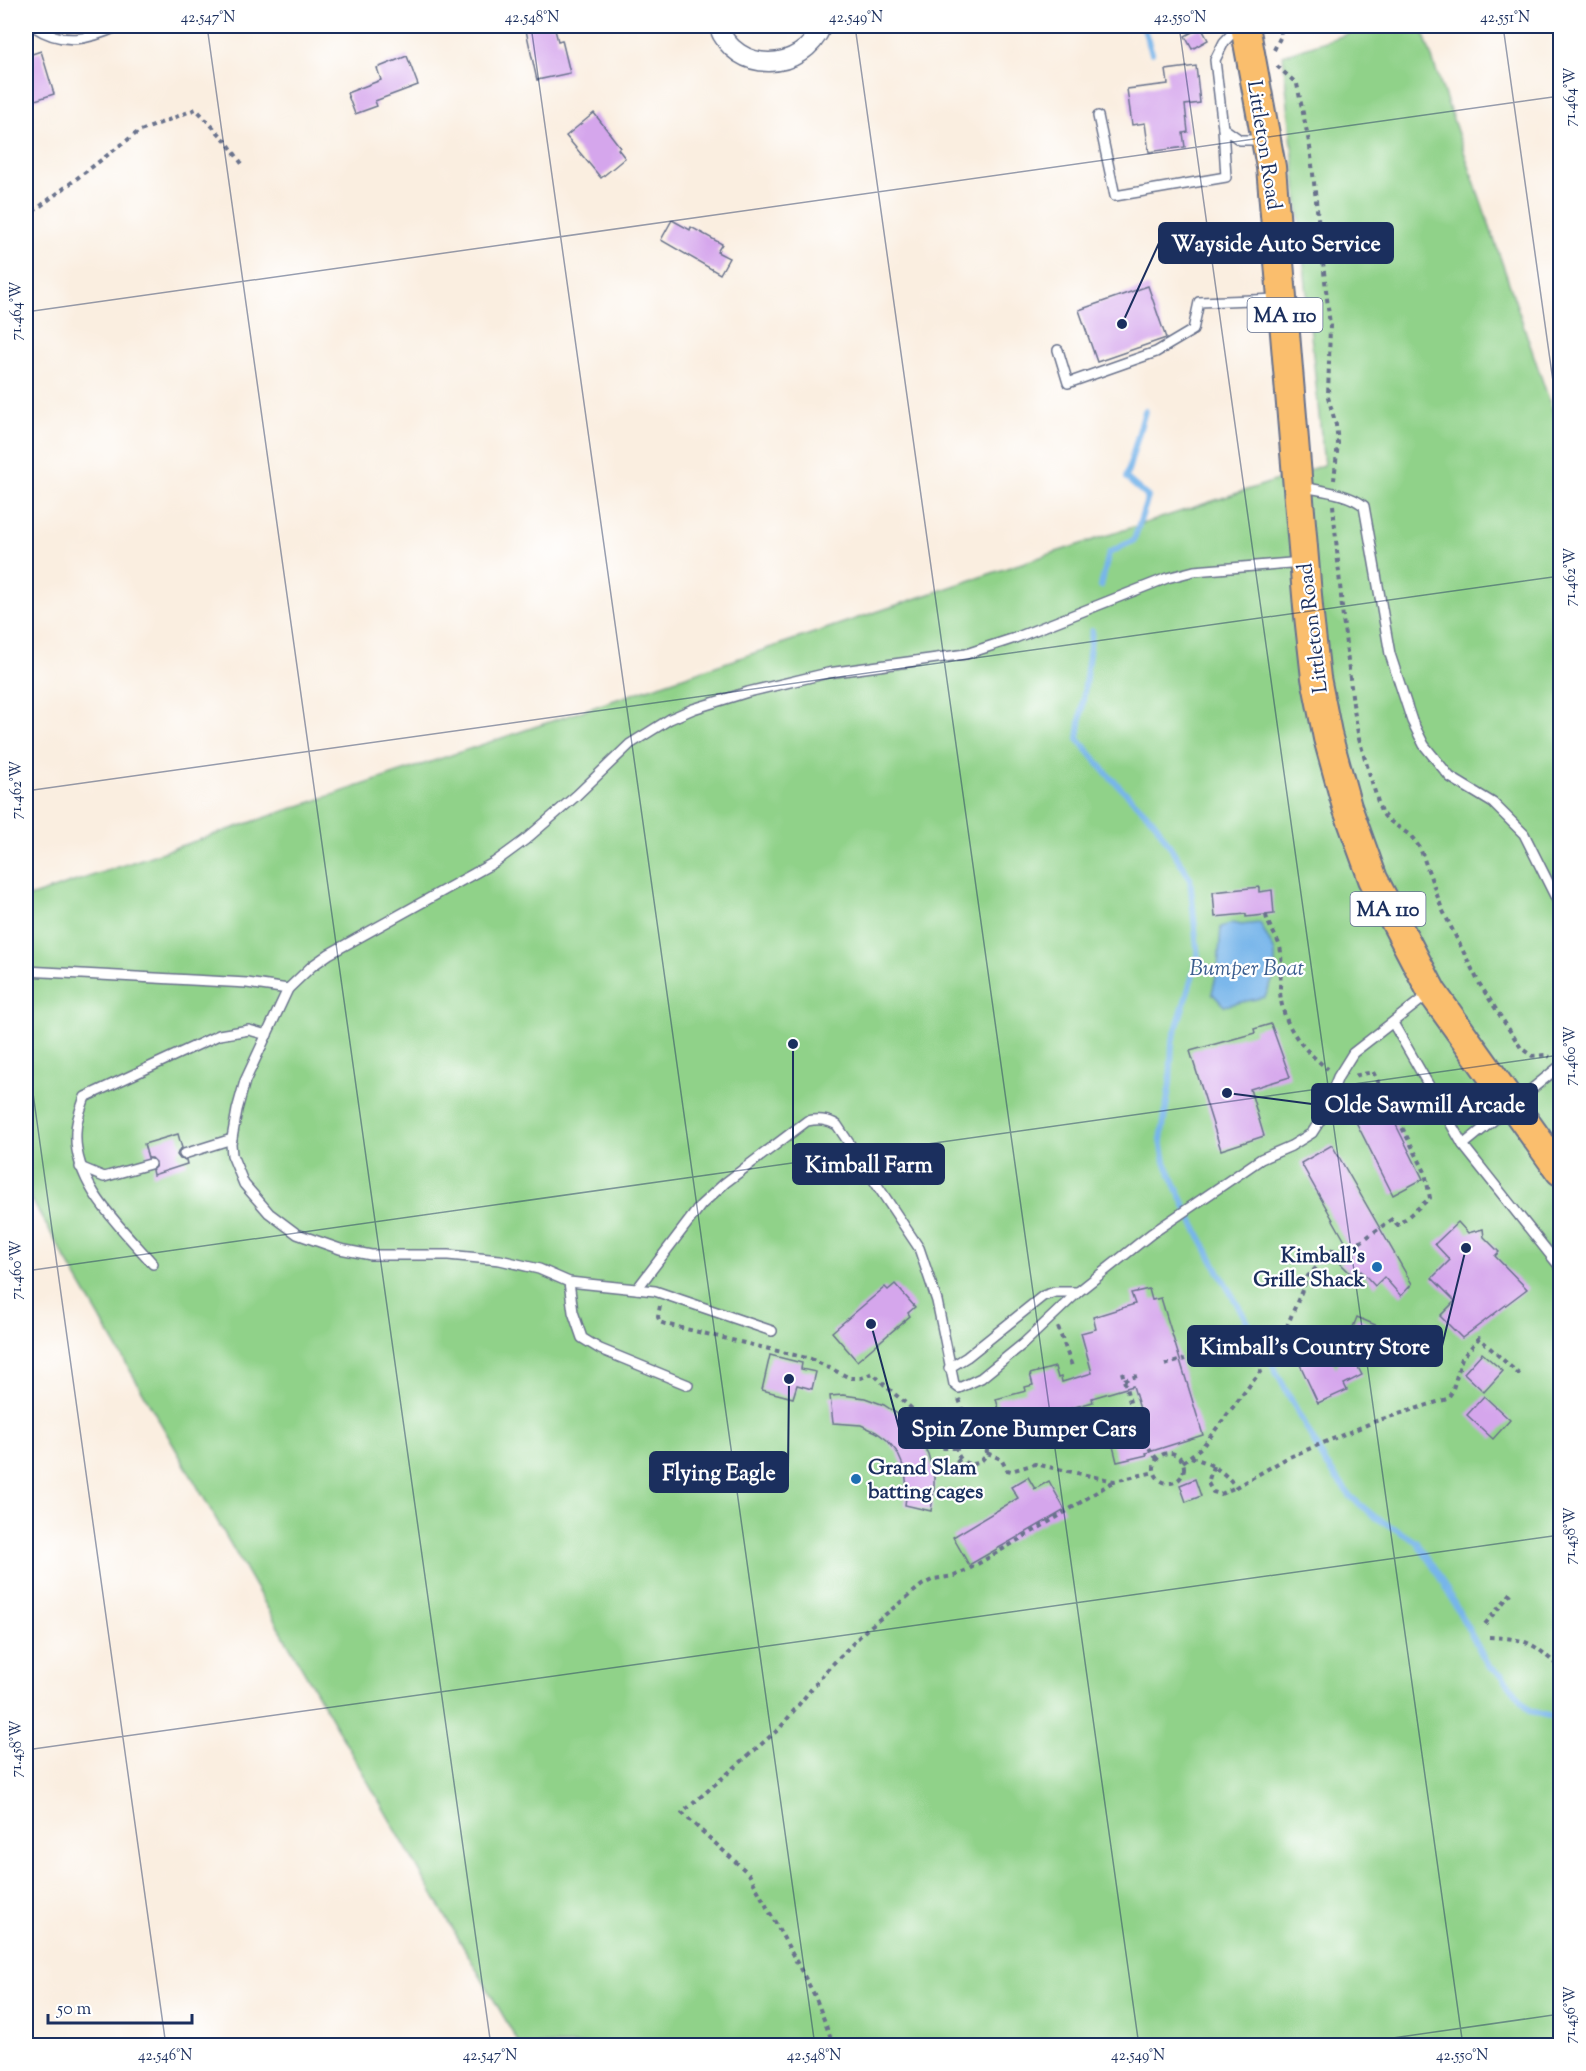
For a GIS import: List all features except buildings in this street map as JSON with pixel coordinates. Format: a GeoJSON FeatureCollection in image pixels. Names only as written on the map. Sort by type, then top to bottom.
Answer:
{"type":"FeatureCollection","features":[{"type":"Feature","properties":{"kind":"main road","name":"Littleton Road"},"geometry":{"type":"LineString","coordinates":[[1245,26],[1267,140],[1275,207],[1316,678],[1328,738],[1347,807],[1373,879],[1432,992],[1560,1171]]}},
{"type":"Feature","properties":{"kind":"street"},"geometry":{"type":"LineString","coordinates":[[718,26],[724,38],[736,51],[753,60],[770,62],[788,59],[804,50],[822,26]]}},
{"type":"Feature","properties":{"kind":"lane"},"geometry":{"type":"LineString","coordinates":[[33,26],[45,34],[70,40],[96,36],[119,26]]}},
{"type":"Feature","properties":{"kind":"lane"},"geometry":{"type":"LineString","coordinates":[[1098,116],[1115,196],[1226,177],[1215,60],[1224,42],[1239,26]]}},
{"type":"Feature","properties":{"kind":"lane"},"geometry":{"type":"LineString","coordinates":[[1222,128],[1239,140],[1267,140]]}},
{"type":"Feature","properties":{"kind":"lane"},"geometry":{"type":"LineString","coordinates":[[1058,350],[1068,383],[1156,352],[1193,330],[1199,302],[1283,299]]}},
{"type":"Feature","properties":{"kind":"lane"},"geometry":{"type":"LineString","coordinates":[[1299,486],[1347,497],[1364,506],[1390,654],[1412,721],[1424,745],[1450,777],[1493,803],[1524,834],[1560,906]]}},
{"type":"Feature","properties":{"kind":"lane"},"geometry":{"type":"LineString","coordinates":[[772,1331],[663,1294],[637,1288],[569,1282],[539,1269],[500,1260],[448,1255],[371,1255],[309,1240],[297,1234],[275,1218],[251,1194],[232,1155],[232,1139],[245,1081],[288,988],[329,954],[495,862],[525,840],[577,795],[630,744],[670,718],[748,692],[828,673],[966,654],[1015,638],[1167,578],[1194,571],[1305,562]]}},
{"type":"Feature","properties":{"kind":"lane"},"geometry":{"type":"LineString","coordinates":[[26,971],[237,982],[288,988]]}},
{"type":"Feature","properties":{"kind":"lane"},"geometry":{"type":"LineString","coordinates":[[637,1288],[701,1205],[725,1183],[807,1122],[830,1121],[837,1125],[866,1166],[919,1248],[937,1301],[949,1368],[954,1384],[959,1388],[981,1378],[1023,1344],[1078,1292],[1151,1234],[1261,1159],[1291,1146],[1312,1133],[1321,1119],[1338,1077],[1353,1053],[1432,992]]}},
{"type":"Feature","properties":{"kind":"lane"},"geometry":{"type":"LineString","coordinates":[[1393,1023],[1463,1145],[1560,1267]]}},
{"type":"Feature","properties":{"kind":"lane"},"geometry":{"type":"LineString","coordinates":[[153,1263],[91,1189],[80,1167],[75,1135],[85,1097],[219,1035],[249,1030],[267,1035]]}},
{"type":"Feature","properties":{"kind":"lane"},"geometry":{"type":"LineString","coordinates":[[1463,1145],[1560,1066]]}},
{"type":"Feature","properties":{"kind":"lane"},"geometry":{"type":"LineString","coordinates":[[184,1154],[232,1139]]}},
{"type":"Feature","properties":{"kind":"lane"},"geometry":{"type":"LineString","coordinates":[[80,1167],[104,1177],[150,1164]]}},
{"type":"Feature","properties":{"kind":"lane"},"geometry":{"type":"LineString","coordinates":[[569,1282],[573,1312],[582,1338],[600,1349],[687,1385]]}},
{"type":"Feature","properties":{"kind":"lane"},"geometry":{"type":"LineString","coordinates":[[949,1368],[967,1357],[1043,1296],[1055,1292],[1078,1292]]}},
{"type":"Feature","properties":{"kind":"path"},"geometry":{"type":"LineString","coordinates":[[26,217],[138,132],[196,109],[226,141],[242,164]]}},
{"type":"Feature","properties":{"kind":"path"},"geometry":{"type":"LineString","coordinates":[[1183,1462],[1203,1446],[1260,1372],[1282,1338],[1308,1276],[1332,1250],[1340,1257],[1392,1220],[1398,1226],[1430,1198],[1425,1172],[1373,1072],[1338,1077],[1309,1054],[1294,1037],[1282,1004],[1279,945],[1266,915]]}},
{"type":"Feature","properties":{"kind":"path"},"geometry":{"type":"LineString","coordinates":[[663,1294],[658,1317],[660,1322],[811,1359],[850,1378],[861,1378],[873,1373],[887,1390],[912,1409],[926,1424],[941,1446],[957,1448]]}},
{"type":"Feature","properties":{"kind":"path"},"geometry":{"type":"LineString","coordinates":[[1056,1314],[1058,1328],[1073,1369]]}},
{"type":"Feature","properties":{"kind":"path"},"geometry":{"type":"LineString","coordinates":[[1213,1466],[1208,1483],[1213,1492],[1221,1494],[1308,1449],[1376,1421],[1447,1399],[1452,1392],[1462,1358],[1479,1338],[1521,1376]]}},
{"type":"Feature","properties":{"kind":"path"},"geometry":{"type":"LineString","coordinates":[[1165,1365],[1185,1359]]}},
{"type":"Feature","properties":{"kind":"path"},"geometry":{"type":"LineString","coordinates":[[1122,1372],[1135,1420],[1147,1446],[1157,1459]]}},
{"type":"Feature","properties":{"kind":"path"},"geometry":{"type":"LineString","coordinates":[[1124,1380],[1137,1376]]}},
{"type":"Feature","properties":{"kind":"path"},"geometry":{"type":"LineString","coordinates":[[954,1384],[971,1434]]}},
{"type":"Feature","properties":{"kind":"path"},"geometry":{"type":"LineString","coordinates":[[978,1435],[984,1419],[996,1411]]}},
{"type":"Feature","properties":{"kind":"path"},"geometry":{"type":"LineString","coordinates":[[978,1435],[984,1440],[987,1453],[983,1460],[969,1464],[961,1458],[957,1448],[964,1436],[978,1435]]}},
{"type":"Feature","properties":{"kind":"path"},"geometry":{"type":"LineString","coordinates":[[987,1453],[998,1456],[1007,1470],[1011,1471],[1035,1464],[1114,1481]]}},
{"type":"Feature","properties":{"kind":"path"},"geometry":{"type":"LineString","coordinates":[[1169,1453],[1177,1455],[1183,1462],[1182,1475],[1174,1482],[1164,1482],[1155,1472],[1157,1459],[1169,1453]]}},
{"type":"Feature","properties":{"kind":"path"},"geometry":{"type":"LineString","coordinates":[[1191,1456],[1213,1466],[1228,1477],[1236,1487]]}},
{"type":"Feature","properties":{"kind":"path"},"geometry":{"type":"LineString","coordinates":[[943,1474],[948,1472],[961,1458]]}},
{"type":"Feature","properties":{"kind":"path"},"geometry":{"type":"LineString","coordinates":[[834,2046],[814,1996],[749,1874],[682,1814],[780,1728],[833,1664],[866,1630],[922,1585],[969,1569],[1114,1481],[1155,1472]]}},
{"type":"Feature","properties":{"kind":"path"},"geometry":{"type":"LineString","coordinates":[[1485,1624],[1513,1591]]}},
{"type":"Feature","properties":{"kind":"path"},"geometry":{"type":"LineString","coordinates":[[1489,1637],[1511,1638],[1531,1644],[1541,1649],[1560,1668]]}},
{"type":"Feature","properties":{"kind":"green space"},"geometry":{"type":"Polygon","coordinates":[[[1372,26],[1421,26],[1560,432],[1560,2045],[520,2045],[26,1190],[26,898],[1013,566],[1324,465],[1283,55],[1372,26]]]}},
{"type":"Feature","properties":{"kind":"water","name":"Bumper Boat"},"geometry":{"type":"Polygon","coordinates":[[[1233,923],[1241,925],[1260,923],[1275,952],[1275,974],[1265,997],[1224,1006],[1212,993],[1218,968],[1221,927],[1233,923]]]}},
{"type":"Feature","properties":{"kind":"waterway"},"geometry":{"type":"LineString","coordinates":[[1143,26],[1152,53]]}},
{"type":"Feature","properties":{"kind":"waterway"},"geometry":{"type":"LineString","coordinates":[[1101,586],[1109,553],[1134,540],[1148,497],[1126,478],[1145,411]]}},
{"type":"Feature","properties":{"kind":"waterway"},"geometry":{"type":"LineString","coordinates":[[1092,631],[1078,739],[1109,776],[1154,821],[1190,878],[1198,958],[1172,1043],[1170,1083],[1161,1140],[1165,1162],[1221,1276],[1326,1464],[1351,1497],[1375,1517],[1417,1542],[1437,1572],[1489,1667],[1502,1675],[1530,1711],[1560,1719]]}},
{"type":"Feature","properties":{"kind":"place","name":"Wayside Auto Service"},"geometry":{"type":"Point","coordinates":[1122,324]}},
{"type":"Feature","properties":{"kind":"place","name":"Kimball Farm"},"geometry":{"type":"Point","coordinates":[793,1044]}},
{"type":"Feature","properties":{"kind":"place","name":"Olde Sawmill Arcade"},"geometry":{"type":"Point","coordinates":[1227,1093]}},
{"type":"Feature","properties":{"kind":"place","name":"Kimball's Country Store"},"geometry":{"type":"Point","coordinates":[1466,1248]}},
{"type":"Feature","properties":{"kind":"place","name":"Kimball's Grille Shack"},"geometry":{"type":"Point","coordinates":[1377,1267]}},
{"type":"Feature","properties":{"kind":"place","name":"Spin Zone Bumper Cars"},"geometry":{"type":"Point","coordinates":[871,1324]}},
{"type":"Feature","properties":{"kind":"place","name":"Flying Eagle"},"geometry":{"type":"Point","coordinates":[789,1379]}},
{"type":"Feature","properties":{"kind":"place","name":"Grand Slam batting cages"},"geometry":{"type":"Point","coordinates":[856,1479]}}]}
